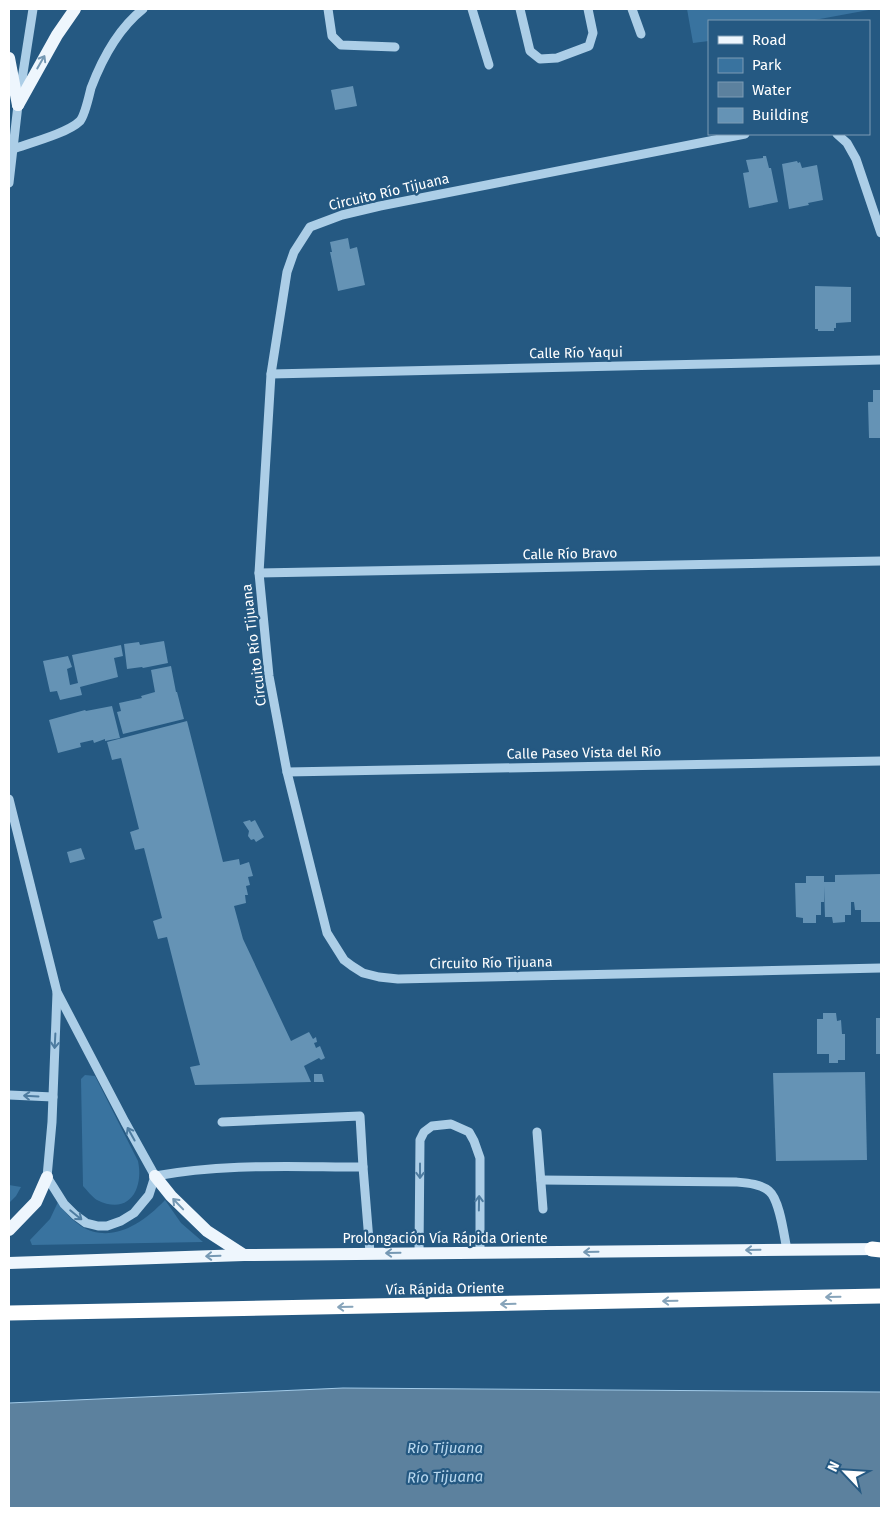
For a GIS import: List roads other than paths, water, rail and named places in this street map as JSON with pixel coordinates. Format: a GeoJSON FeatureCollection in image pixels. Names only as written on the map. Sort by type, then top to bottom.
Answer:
{"type":"FeatureCollection","features":[{"type":"Feature","properties":{"kind":"highway","name":"Vía Rápida Oriente"},"geometry":{"type":"LineString","coordinates":[[9,1314],[881,1296]]}},
{"type":"Feature","properties":{"kind":"main road"},"geometry":{"type":"LineString","coordinates":[[18,105],[57,35],[75,9]]}},
{"type":"Feature","properties":{"kind":"main road"},"geometry":{"type":"LineString","coordinates":[[9,58],[18,105]]}},
{"type":"Feature","properties":{"kind":"main road"},"geometry":{"type":"LineString","coordinates":[[155,1176],[171,1196],[207,1230],[244,1255]]}},
{"type":"Feature","properties":{"kind":"main road"},"geometry":{"type":"LineString","coordinates":[[9,1230],[36,1202],[47,1178]]}},
{"type":"Feature","properties":{"kind":"main road","name":"Prolongación Vía Rápida Oriente"},"geometry":{"type":"LineString","coordinates":[[9,1263],[244,1255],[878,1249]]}},
{"type":"Feature","properties":{"kind":"street"},"geometry":{"type":"LineString","coordinates":[[9,183],[18,105],[33,9]]}},
{"type":"Feature","properties":{"kind":"street"},"geometry":{"type":"LineString","coordinates":[[13,149],[64,131],[81,120],[92,86],[111,48],[132,18],[143,9]]}},
{"type":"Feature","properties":{"kind":"street"},"geometry":{"type":"LineString","coordinates":[[328,9],[332,36],[341,45],[395,47]]}},
{"type":"Feature","properties":{"kind":"street"},"geometry":{"type":"LineString","coordinates":[[472,9],[489,65]]}},
{"type":"Feature","properties":{"kind":"street"},"geometry":{"type":"LineString","coordinates":[[520,9],[530,51],[540,59],[557,58],[589,46],[593,33],[588,9]]}},
{"type":"Feature","properties":{"kind":"street"},"geometry":{"type":"LineString","coordinates":[[632,9],[641,34]]}},
{"type":"Feature","properties":{"kind":"street","name":"Circuito Río Tijuana"},"geometry":{"type":"LineString","coordinates":[[740,135],[380,206],[342,215],[310,227],[294,252],[287,272],[271,374],[259,573],[269,676],[287,772],[327,933],[344,960],[363,973],[378,978],[398,979],[881,968]]}},
{"type":"Feature","properties":{"kind":"street"},"geometry":{"type":"LineString","coordinates":[[838,135],[847,142],[856,159],[881,233]]}},
{"type":"Feature","properties":{"kind":"street","name":"Calle Río Yaqui"},"geometry":{"type":"LineString","coordinates":[[271,374],[881,360]]}},
{"type":"Feature","properties":{"kind":"street","name":"Calle Río Bravo"},"geometry":{"type":"LineString","coordinates":[[259,573],[881,561]]}},
{"type":"Feature","properties":{"kind":"street","name":"Calle Paseo Vista del Río"},"geometry":{"type":"LineString","coordinates":[[287,772],[881,761]]}},
{"type":"Feature","properties":{"kind":"street"},"geometry":{"type":"LineString","coordinates":[[9,799],[57,992],[155,1176],[149,1195],[134,1213],[121,1221],[107,1226],[86,1223],[75,1215],[64,1204],[47,1178],[52,1122],[57,992]]}},
{"type":"Feature","properties":{"kind":"street"},"geometry":{"type":"LineString","coordinates":[[56,1017],[70,1017]]}},
{"type":"Feature","properties":{"kind":"street"},"geometry":{"type":"LineString","coordinates":[[9,1095],[53,1097]]}},
{"type":"Feature","properties":{"kind":"street"},"geometry":{"type":"LineString","coordinates":[[222,1122],[360,1116],[370,1253]]}},
{"type":"Feature","properties":{"kind":"street"},"geometry":{"type":"LineString","coordinates":[[419,1253],[420,1140],[424,1132],[432,1126],[451,1124],[468,1132],[480,1158],[480,1252]]}},
{"type":"Feature","properties":{"kind":"street"},"geometry":{"type":"LineString","coordinates":[[537,1132],[543,1208]]}},
{"type":"Feature","properties":{"kind":"street"},"geometry":{"type":"LineString","coordinates":[[155,1176],[230,1166],[363,1167]]}},
{"type":"Feature","properties":{"kind":"street"},"geometry":{"type":"LineString","coordinates":[[541,1180],[736,1182],[759,1186],[770,1192],[782,1216],[787,1250]]}},
{"type":"Feature","properties":{"kind":"water","name":"Rio Tijuana"},"geometry":{"type":"Polygon","coordinates":[[[343,1388],[881,1392],[881,1508],[9,1508],[9,1403],[343,1388]]]}},
{"type":"Feature","properties":{"kind":"water label","name":"Río Tijuana"},"geometry":{"type":"Point","coordinates":[445,1477]}}]}
